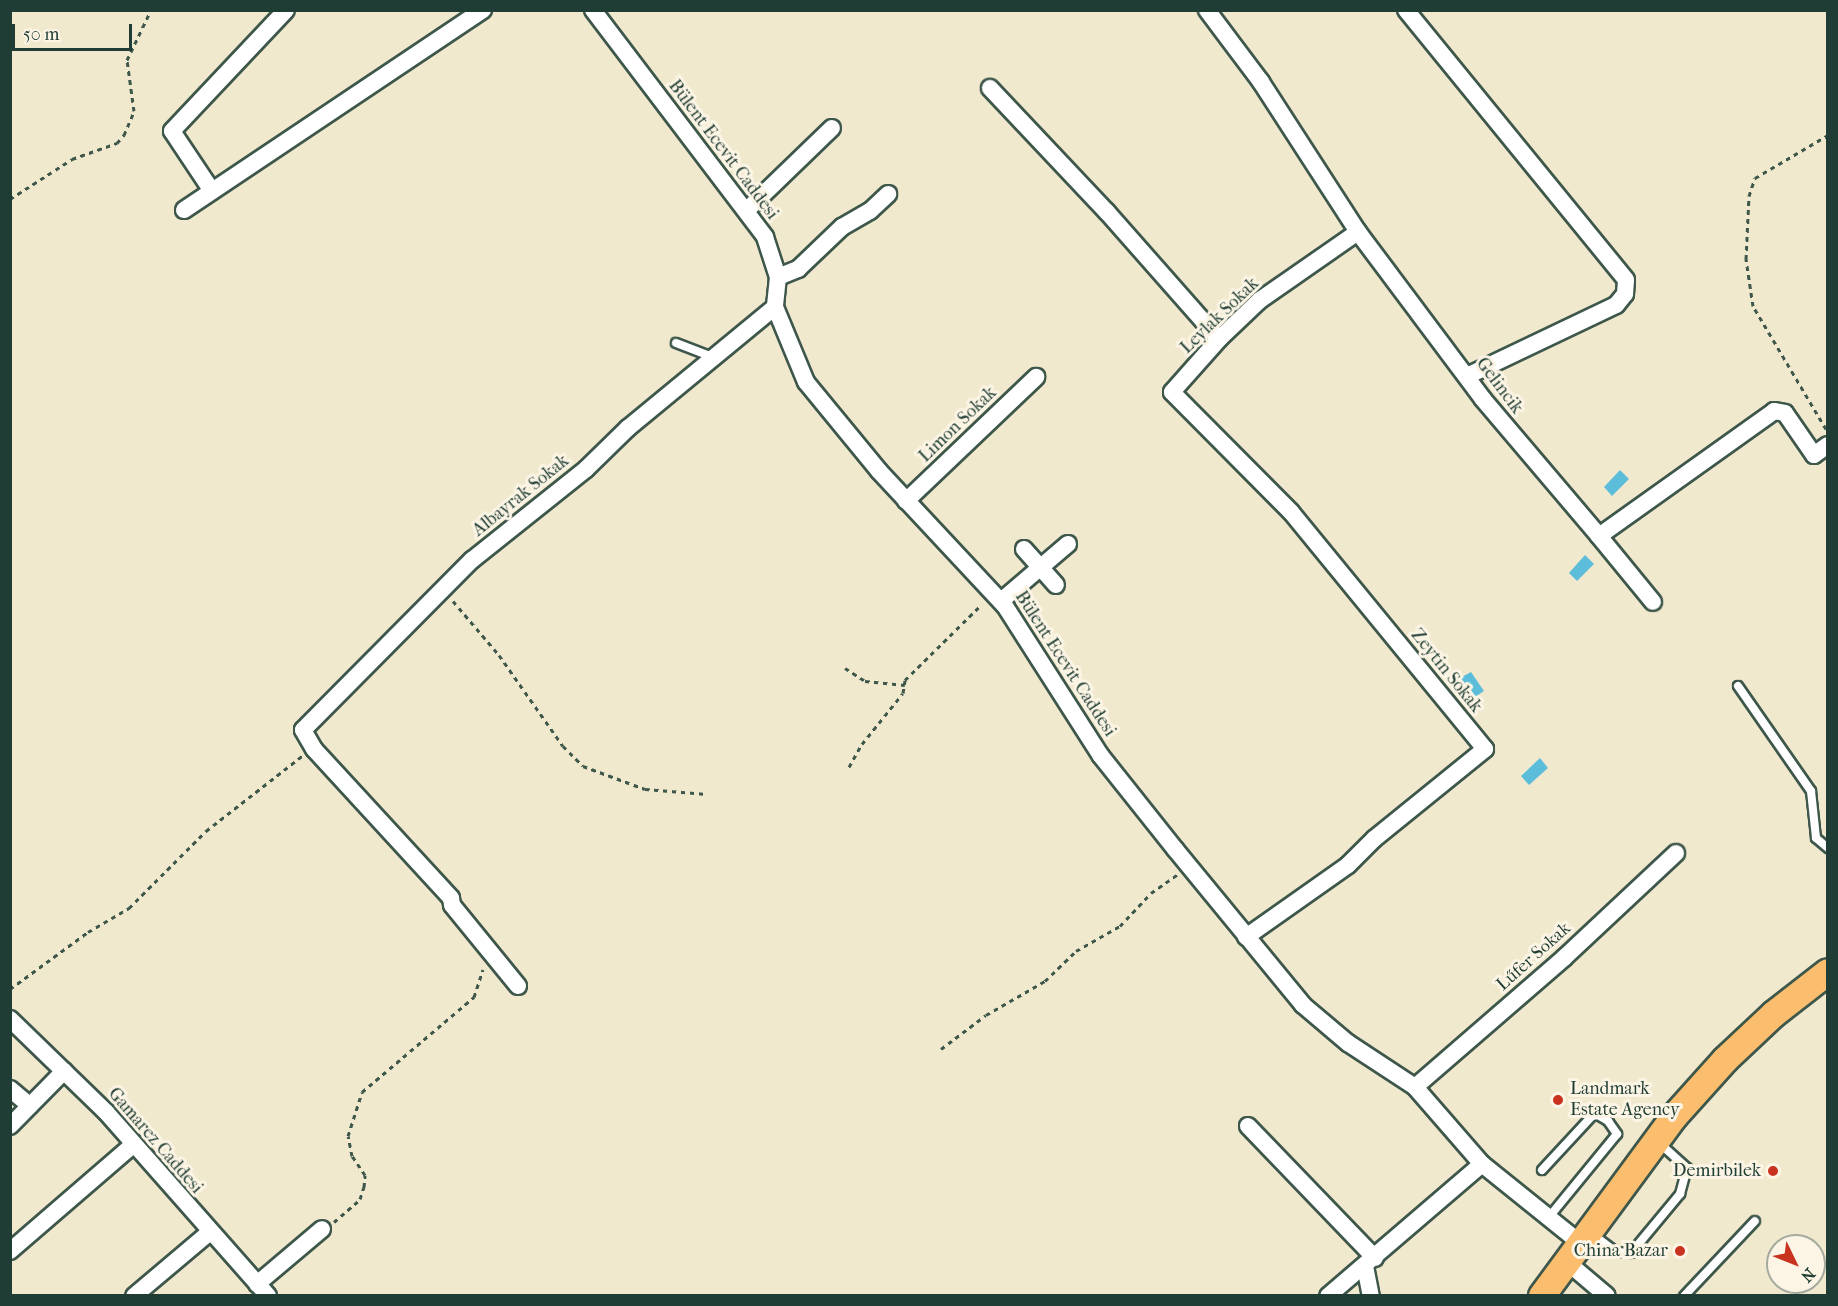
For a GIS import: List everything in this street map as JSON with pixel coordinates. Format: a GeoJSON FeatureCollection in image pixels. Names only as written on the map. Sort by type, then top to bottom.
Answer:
{"type":"FeatureCollection","features":[{"type":"Feature","properties":{"kind":"main road"},"geometry":{"type":"LineString","coordinates":[[1542,1296],[1656,1141],[1725,1060],[1774,1014],[1827,972]]}},
{"type":"Feature","properties":{"kind":"street"},"geometry":{"type":"LineString","coordinates":[[212,191],[172,131],[286,10]]}},
{"type":"Feature","properties":{"kind":"street"},"geometry":{"type":"LineString","coordinates":[[184,210],[483,10]]}},
{"type":"Feature","properties":{"kind":"street","name":"Bülent Ecevit Caddesi"},"geometry":{"type":"LineString","coordinates":[[593,10],[747,210],[765,237],[778,277],[775,307],[806,382],[906,501],[998,597],[1101,756],[1246,938],[1303,1005],[1348,1043],[1415,1087],[1482,1164],[1549,1217],[1578,1245],[1607,1296]]}},
{"type":"Feature","properties":{"kind":"street","name":"Gelincik"},"geometry":{"type":"LineString","coordinates":[[1208,10],[1261,82],[1358,232],[1467,376],[1653,602]]}},
{"type":"Feature","properties":{"kind":"street"},"geometry":{"type":"LineString","coordinates":[[1406,10],[1626,280],[1625,294],[1616,305],[1467,376]]}},
{"type":"Feature","properties":{"kind":"street"},"geometry":{"type":"LineString","coordinates":[[990,88],[1107,212],[1219,339]]}},
{"type":"Feature","properties":{"kind":"street"},"geometry":{"type":"LineString","coordinates":[[747,210],[832,128]]}},
{"type":"Feature","properties":{"kind":"street"},"geometry":{"type":"LineString","coordinates":[[778,277],[798,269],[842,227],[870,211],[888,194]]}},
{"type":"Feature","properties":{"kind":"street","name":"Leylak Sokak"},"geometry":{"type":"LineString","coordinates":[[1172,392],[1219,339],[1260,300],[1358,232]]}},
{"type":"Feature","properties":{"kind":"street","name":"Albayrak Sokak"},"geometry":{"type":"LineString","coordinates":[[314,749],[303,730],[442,588],[775,307]]}},
{"type":"Feature","properties":{"kind":"street","name":"Limon Sokak"},"geometry":{"type":"LineString","coordinates":[[906,501],[1036,377]]}},
{"type":"Feature","properties":{"kind":"street","name":"Zeytin Sokak"},"geometry":{"type":"LineString","coordinates":[[1172,392],[1292,512],[1485,749],[1374,839],[1348,865],[1246,938]]}},
{"type":"Feature","properties":{"kind":"street"},"geometry":{"type":"LineString","coordinates":[[1599,536],[1774,411],[1785,412],[1814,455],[1827,445]]}},
{"type":"Feature","properties":{"kind":"street"},"geometry":{"type":"LineString","coordinates":[[998,597],[1039,569],[1068,544]]}},
{"type":"Feature","properties":{"kind":"street"},"geometry":{"type":"LineString","coordinates":[[1024,549],[1039,569],[1056,585]]}},
{"type":"Feature","properties":{"kind":"street"},"geometry":{"type":"LineString","coordinates":[[314,749],[451,898],[452,905],[518,986]]}},
{"type":"Feature","properties":{"kind":"street","name":"Lűfer Sokak"},"geometry":{"type":"LineString","coordinates":[[1415,1087],[1565,957],[1676,853]]}},
{"type":"Feature","properties":{"kind":"street","name":"Gamarez Caddesi"},"geometry":{"type":"LineString","coordinates":[[10,1019],[106,1112],[263,1292]]}},
{"type":"Feature","properties":{"kind":"street"},"geometry":{"type":"LineString","coordinates":[[10,1126],[64,1071]]}},
{"type":"Feature","properties":{"kind":"street"},"geometry":{"type":"LineString","coordinates":[[10,1089],[30,1106]]}},
{"type":"Feature","properties":{"kind":"street"},"geometry":{"type":"LineString","coordinates":[[1248,1126],[1370,1262],[1371,1296]]}},
{"type":"Feature","properties":{"kind":"street"},"geometry":{"type":"LineString","coordinates":[[10,1251],[133,1145]]}},
{"type":"Feature","properties":{"kind":"street"},"geometry":{"type":"LineString","coordinates":[[1328,1296],[1482,1164]]}},
{"type":"Feature","properties":{"kind":"street"},"geometry":{"type":"LineString","coordinates":[[263,1292],[322,1229]]}},
{"type":"Feature","properties":{"kind":"street"},"geometry":{"type":"LineString","coordinates":[[134,1296],[210,1232]]}},
{"type":"Feature","properties":{"kind":"lane"},"geometry":{"type":"LineString","coordinates":[[676,343],[713,357]]}},
{"type":"Feature","properties":{"kind":"lane"},"geometry":{"type":"LineString","coordinates":[[1738,686],[1811,791],[1816,838],[1827,848]]}},
{"type":"Feature","properties":{"kind":"lane"},"geometry":{"type":"LineString","coordinates":[[1542,1170],[1592,1116],[1598,1115],[1608,1121],[1617,1134],[1549,1217]]}},
{"type":"Feature","properties":{"kind":"lane"},"geometry":{"type":"LineString","coordinates":[[1578,1245],[1631,1253],[1680,1194],[1687,1168],[1656,1141]]}},
{"type":"Feature","properties":{"kind":"lane"},"geometry":{"type":"LineString","coordinates":[[1684,1296],[1755,1221]]}},
{"type":"Feature","properties":{"kind":"path"},"geometry":{"type":"LineString","coordinates":[[10,199],[72,159],[117,142],[124,135],[134,111],[127,60],[151,10]]}},
{"type":"Feature","properties":{"kind":"path"},"geometry":{"type":"LineString","coordinates":[[1827,135],[1755,178],[1749,196],[1746,258],[1753,306],[1827,432]]}},
{"type":"Feature","properties":{"kind":"path"},"geometry":{"type":"LineString","coordinates":[[442,588],[499,655],[563,746],[583,766],[645,789],[707,794]]}},
{"type":"Feature","properties":{"kind":"path"},"geometry":{"type":"LineString","coordinates":[[849,767],[862,744],[894,707],[905,685],[921,663],[998,597]]}},
{"type":"Feature","properties":{"kind":"path"},"geometry":{"type":"LineString","coordinates":[[845,668],[865,681],[905,685]]}},
{"type":"Feature","properties":{"kind":"path"},"geometry":{"type":"LineString","coordinates":[[10,990],[88,932],[129,908],[206,831],[291,762],[314,749]]}},
{"type":"Feature","properties":{"kind":"path"},"geometry":{"type":"LineString","coordinates":[[941,1049],[986,1015],[1045,981],[1076,951],[1120,926],[1151,893],[1189,866]]}},
{"type":"Feature","properties":{"kind":"path"},"geometry":{"type":"LineString","coordinates":[[322,1229],[344,1216],[364,1187],[365,1175],[352,1155],[348,1136],[362,1092],[474,997],[490,952]]}},
{"type":"Feature","properties":{"kind":"water"},"geometry":{"type":"Polygon","coordinates":[[[1620,470],[1629,479],[1612,496],[1604,487],[1620,470]]]}},
{"type":"Feature","properties":{"kind":"water"},"geometry":{"type":"Polygon","coordinates":[[[1585,555],[1594,564],[1577,581],[1569,573],[1585,555]]]}},
{"type":"Feature","properties":{"kind":"water"},"geometry":{"type":"Polygon","coordinates":[[[1471,672],[1484,691],[1475,697],[1460,678],[1471,672]]]}},
{"type":"Feature","properties":{"kind":"water"},"geometry":{"type":"Polygon","coordinates":[[[1540,758],[1548,768],[1529,785],[1521,776],[1540,758]]]}},
{"type":"Feature","properties":{"kind":"place","name":"Landmark Estate Agency"},"geometry":{"type":"Point","coordinates":[1558,1100]}},
{"type":"Feature","properties":{"kind":"place","name":"Demirbilek"},"geometry":{"type":"Point","coordinates":[1773,1171]}},
{"type":"Feature","properties":{"kind":"place","name":"China Bazar"},"geometry":{"type":"Point","coordinates":[1680,1251]}}]}
